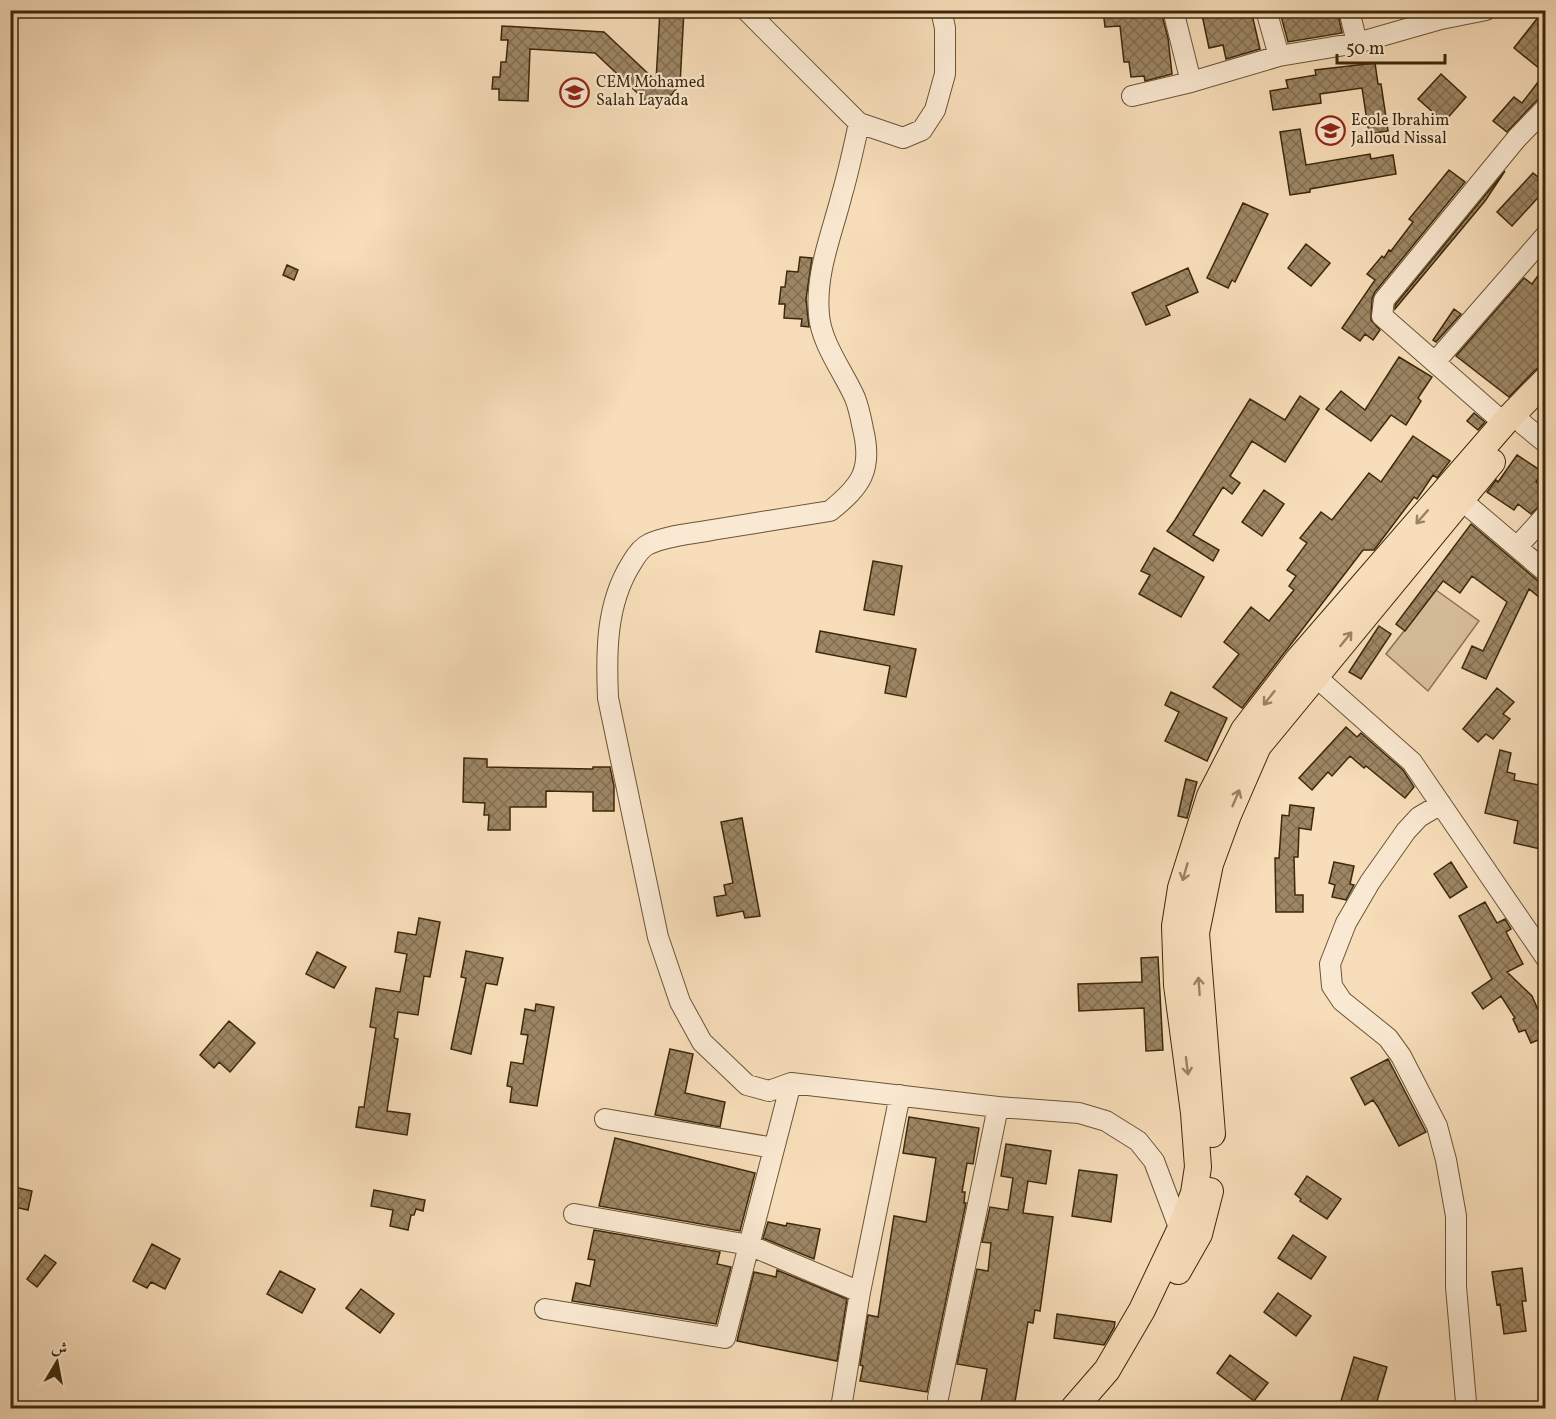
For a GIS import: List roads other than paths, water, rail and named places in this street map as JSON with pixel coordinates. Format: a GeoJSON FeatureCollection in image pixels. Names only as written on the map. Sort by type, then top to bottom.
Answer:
{"type":"FeatureCollection","features":[{"type":"Feature","properties":{"kind":"main road"},"geometry":{"type":"LineString","coordinates":[[1074,1408],[1107,1370],[1142,1310],[1180,1230],[1194,1193],[1198,1167],[1194,1113],[1177,985],[1175,926],[1181,888],[1210,796],[1244,730],[1306,668],[1514,420],[1545,387]]}},
{"type":"Feature","properties":{"kind":"main road"},"geometry":{"type":"LineString","coordinates":[[1087,1408],[1115,1376],[1199,1234],[1209,1195],[1213,1163],[1196,933],[1202,896],[1209,864],[1258,746],[1306,668]]}},
{"type":"Feature","properties":{"kind":"street"},"geometry":{"type":"LineString","coordinates":[[746,10],[860,123],[903,138],[922,130],[935,110],[945,74],[945,28],[941,10]]}},
{"type":"Feature","properties":{"kind":"street"},"geometry":{"type":"LineString","coordinates":[[1173,10],[1191,82]]}},
{"type":"Feature","properties":{"kind":"street"},"geometry":{"type":"LineString","coordinates":[[1266,10],[1279,56]]}},
{"type":"Feature","properties":{"kind":"street"},"geometry":{"type":"LineString","coordinates":[[1349,10],[1357,43]]}},
{"type":"Feature","properties":{"kind":"street"},"geometry":{"type":"LineString","coordinates":[[1132,96],[1191,82],[1279,56],[1357,43],[1441,15],[1486,10]]}},
{"type":"Feature","properties":{"kind":"street"},"geometry":{"type":"LineString","coordinates":[[1545,108],[1517,138],[1384,300],[1382,316],[1436,362],[1545,443]]}},
{"type":"Feature","properties":{"kind":"street"},"geometry":{"type":"LineString","coordinates":[[860,123],[820,270],[819,316],[830,351],[856,400],[867,446],[867,467],[860,482],[830,511],[676,536],[648,544],[625,574],[617,594],[609,631],[606,664],[608,698],[658,937],[680,1002],[702,1042],[747,1085],[769,1091],[791,1083],[998,1107],[1078,1113],[1106,1121],[1138,1141],[1154,1161],[1180,1230]]}},
{"type":"Feature","properties":{"kind":"street"},"geometry":{"type":"LineString","coordinates":[[1436,362],[1545,235]]}},
{"type":"Feature","properties":{"kind":"street"},"geometry":{"type":"LineString","coordinates":[[1454,493],[1545,572]]}},
{"type":"Feature","properties":{"kind":"street"},"geometry":{"type":"LineString","coordinates":[[1517,547],[1545,515]]}},
{"type":"Feature","properties":{"kind":"street"},"geometry":{"type":"LineString","coordinates":[[1306,668],[1412,762],[1545,958]]}},
{"type":"Feature","properties":{"kind":"street"},"geometry":{"type":"LineString","coordinates":[[1441,804],[1419,817],[1406,831],[1370,882],[1346,923],[1330,964],[1332,986],[1342,1001],[1388,1038],[1401,1056],[1437,1126],[1456,1216],[1456,1287],[1464,1408]]}},
{"type":"Feature","properties":{"kind":"street"},"geometry":{"type":"LineString","coordinates":[[545,1309],[725,1338],[791,1083]]}},
{"type":"Feature","properties":{"kind":"street"},"geometry":{"type":"LineString","coordinates":[[842,1408],[860,1292],[900,1095]]}},
{"type":"Feature","properties":{"kind":"street"},"geometry":{"type":"LineString","coordinates":[[938,1398],[998,1107]]}},
{"type":"Feature","properties":{"kind":"street"},"geometry":{"type":"LineString","coordinates":[[605,1119],[774,1148]]}},
{"type":"Feature","properties":{"kind":"street"},"geometry":{"type":"LineString","coordinates":[[574,1214],[749,1245],[860,1292]]}},
{"type":"Feature","properties":{"kind":"place","name":"CEM Mohamed Salah Layada"},"geometry":{"type":"Point","coordinates":[575,92]}},
{"type":"Feature","properties":{"kind":"place","name":"Ecole Ibrahim Jalloud Nissal"},"geometry":{"type":"Point","coordinates":[1330,130]}}]}
